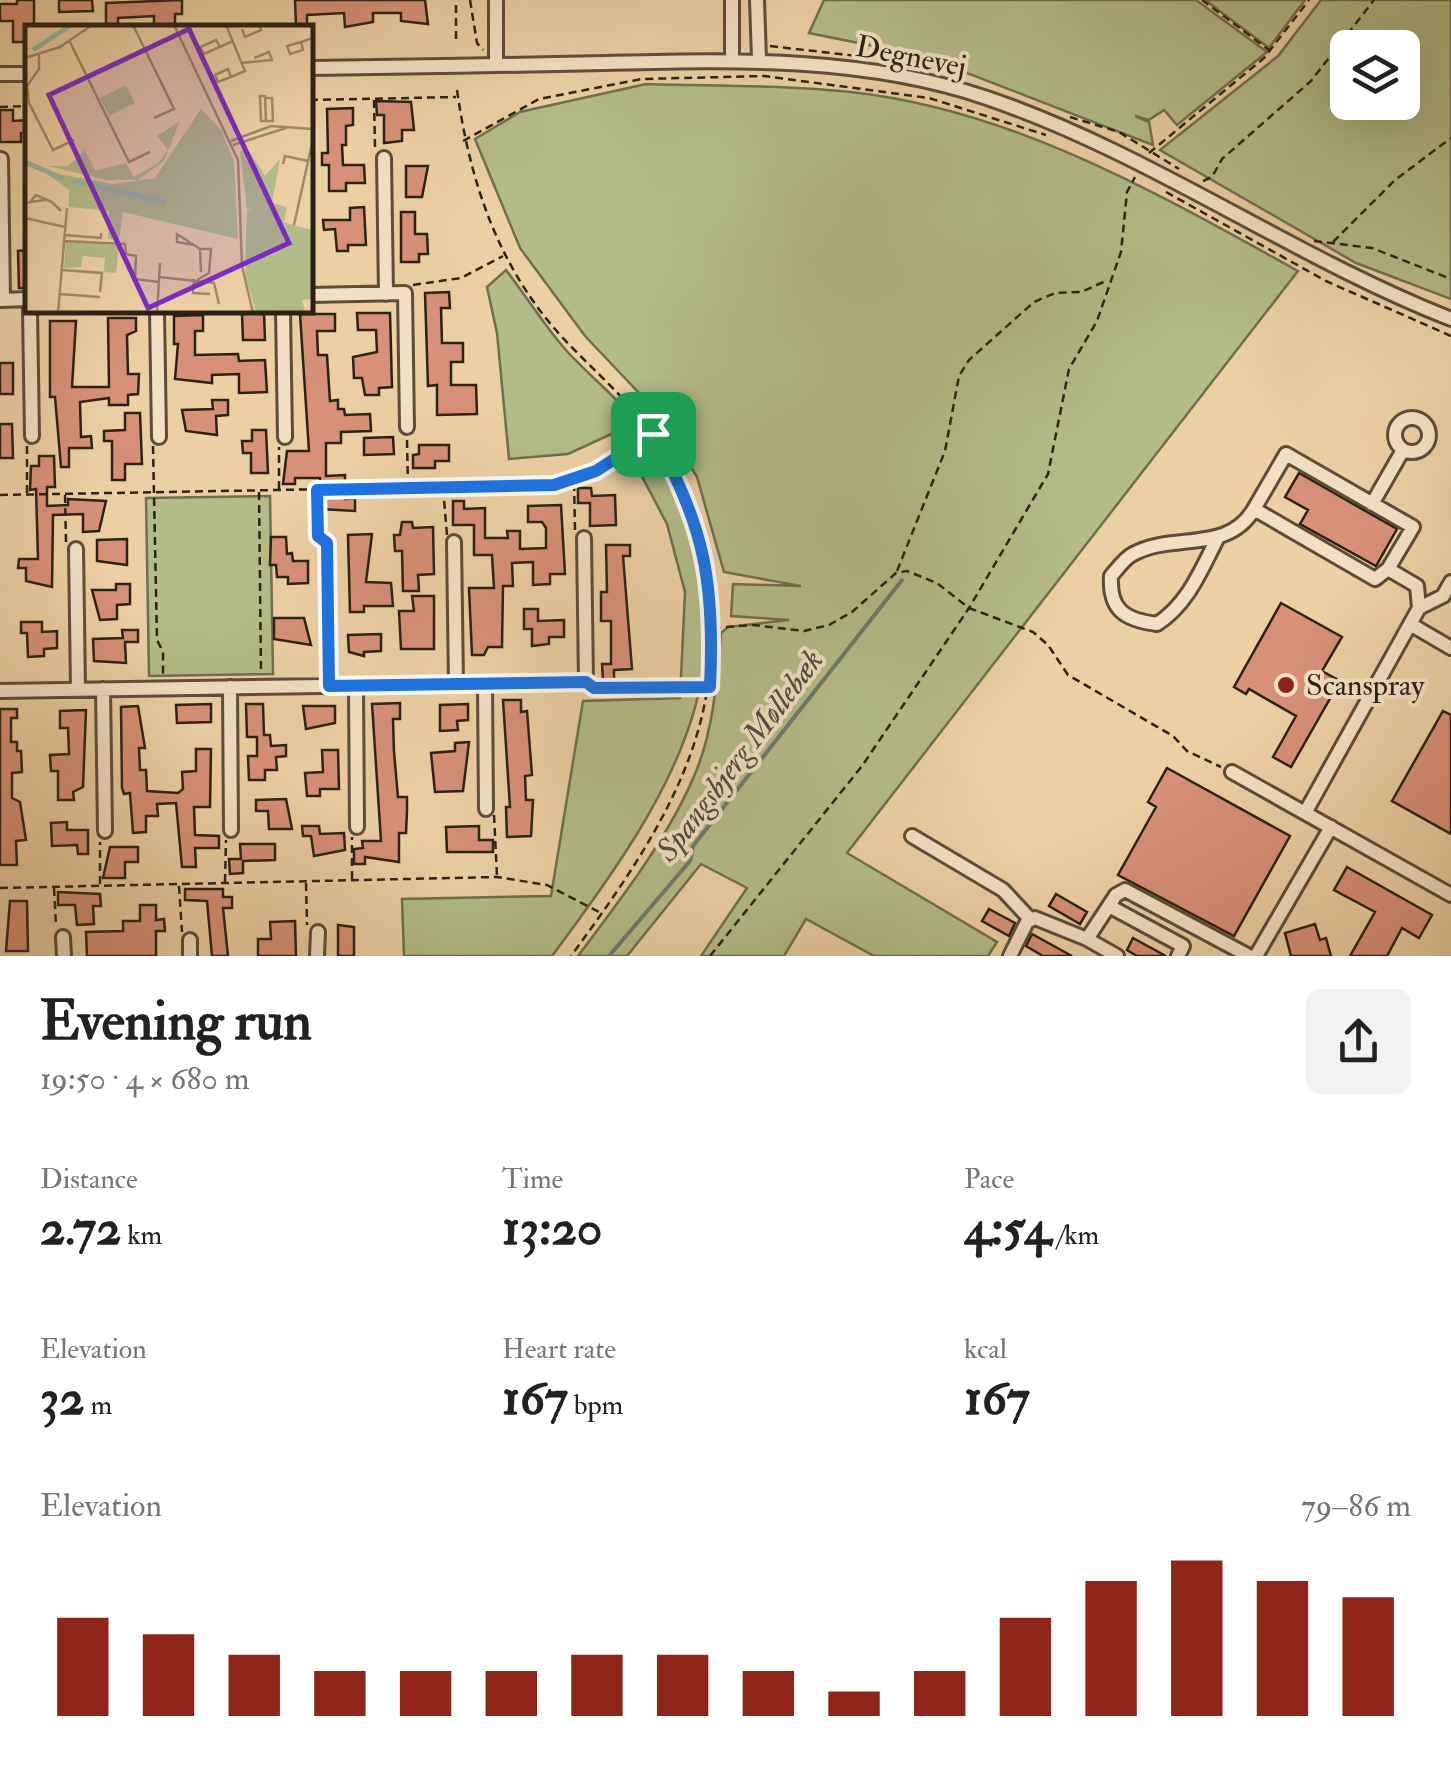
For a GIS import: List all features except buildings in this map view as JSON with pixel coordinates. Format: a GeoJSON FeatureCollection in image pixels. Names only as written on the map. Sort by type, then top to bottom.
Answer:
{"type":"FeatureCollection","features":[{"type":"Feature","properties":{"kind":"street"},"geometry":{"type":"LineString","coordinates":[[496,0],[496,65]]}},
{"type":"Feature","properties":{"kind":"street"},"geometry":{"type":"LineString","coordinates":[[732,0],[732,60]]}},
{"type":"Feature","properties":{"kind":"street"},"geometry":{"type":"LineString","coordinates":[[757,0],[759,59]]}},
{"type":"Feature","properties":{"kind":"street","name":"Degnevej"},"geometry":{"type":"LineString","coordinates":[[312,68],[759,59],[854,68],[984,97],[1143,162],[1386,294],[1451,319]]}},
{"type":"Feature","properties":{"kind":"street"},"geometry":{"type":"LineString","coordinates":[[384,158],[386,294]]}},
{"type":"Feature","properties":{"kind":"street"},"geometry":{"type":"LineString","coordinates":[[0,159],[1,300]]}},
{"type":"Feature","properties":{"kind":"street"},"geometry":{"type":"LineString","coordinates":[[312,295],[405,293],[407,427]]}},
{"type":"Feature","properties":{"kind":"street"},"geometry":{"type":"LineString","coordinates":[[30,312],[32,436]]}},
{"type":"Feature","properties":{"kind":"street"},"geometry":{"type":"LineString","coordinates":[[157,312],[159,437]]}},
{"type":"Feature","properties":{"kind":"street"},"geometry":{"type":"LineString","coordinates":[[283,312],[284,437]]}},
{"type":"Feature","properties":{"kind":"street"},"geometry":{"type":"LineString","coordinates":[[1372,504],[1403,450]]}},
{"type":"Feature","properties":{"kind":"street"},"geometry":{"type":"LineString","coordinates":[[1218,539],[1193,587],[1173,614],[1158,624],[1138,621],[1118,611],[1110,599],[1111,576],[1131,554],[1218,539],[1246,523],[1254,509],[1286,454],[1413,527],[1388,569],[1376,579],[1254,509]]}},
{"type":"Feature","properties":{"kind":"street"},"geometry":{"type":"LineString","coordinates":[[0,690],[586,682],[584,538]]}},
{"type":"Feature","properties":{"kind":"street"},"geometry":{"type":"LineString","coordinates":[[454,542],[456,684]]}},
{"type":"Feature","properties":{"kind":"street"},"geometry":{"type":"LineString","coordinates":[[327,543],[329,686]]}},
{"type":"Feature","properties":{"kind":"street"},"geometry":{"type":"LineString","coordinates":[[76,548],[78,690]]}},
{"type":"Feature","properties":{"kind":"street"},"geometry":{"type":"LineString","coordinates":[[1305,813],[1419,608],[1417,586],[1388,569]]}},
{"type":"Feature","properties":{"kind":"street"},"geometry":{"type":"LineString","coordinates":[[1419,608],[1447,598],[1451,582]]}},
{"type":"Feature","properties":{"kind":"street"},"geometry":{"type":"LineString","coordinates":[[1406,630],[1451,648]]}},
{"type":"Feature","properties":{"kind":"street"},"geometry":{"type":"LineString","coordinates":[[485,684],[486,809]]}},
{"type":"Feature","properties":{"kind":"street"},"geometry":{"type":"LineString","coordinates":[[356,686],[357,827]]}},
{"type":"Feature","properties":{"kind":"street"},"geometry":{"type":"LineString","coordinates":[[230,687],[232,830]]}},
{"type":"Feature","properties":{"kind":"street"},"geometry":{"type":"LineString","coordinates":[[103,689],[105,831]]}},
{"type":"Feature","properties":{"kind":"street"},"geometry":{"type":"LineString","coordinates":[[1232,772],[1451,895]]}},
{"type":"Feature","properties":{"kind":"street"},"geometry":{"type":"LineString","coordinates":[[1087,940],[1120,892],[1129,891],[1252,956],[1330,827]]}},
{"type":"Feature","properties":{"kind":"street"},"geometry":{"type":"LineString","coordinates":[[912,836],[1003,890],[1030,919],[1043,920],[1117,956]]}},
{"type":"Feature","properties":{"kind":"street"},"geometry":{"type":"LineString","coordinates":[[1110,906],[1183,946],[1178,956]]}},
{"type":"Feature","properties":{"kind":"street"},"geometry":{"type":"LineString","coordinates":[[1010,956],[1030,919]]}},
{"type":"Feature","properties":{"kind":"street"},"geometry":{"type":"LineString","coordinates":[[317,956],[318,932]]}},
{"type":"Feature","properties":{"kind":"street"},"geometry":{"type":"LineString","coordinates":[[63,937],[64,956]]}},
{"type":"Feature","properties":{"kind":"street"},"geometry":{"type":"LineString","coordinates":[[190,940],[190,956]]}},
{"type":"Feature","properties":{"kind":"path"},"geometry":{"type":"LineString","coordinates":[[456,0],[456,40]]}},
{"type":"Feature","properties":{"kind":"path"},"geometry":{"type":"LineString","coordinates":[[470,0],[477,44]]}},
{"type":"Feature","properties":{"kind":"path"},"geometry":{"type":"LineString","coordinates":[[1202,0],[1270,52]]}},
{"type":"Feature","properties":{"kind":"path"},"geometry":{"type":"LineString","coordinates":[[710,956],[862,766],[969,608],[1048,474],[1069,369],[1097,321],[1121,252],[1127,192],[1151,149],[1270,52],[1309,0]]}},
{"type":"Feature","properties":{"kind":"path"},"geometry":{"type":"LineString","coordinates":[[1202,181],[1212,177],[1222,159],[1311,80],[1374,0]]}},
{"type":"Feature","properties":{"kind":"path"},"geometry":{"type":"LineString","coordinates":[[463,140],[496,118],[539,99],[642,79],[764,76],[929,98],[1060,140]]}},
{"type":"Feature","properties":{"kind":"path"},"geometry":{"type":"LineString","coordinates":[[456,90],[463,140],[504,255],[540,310],[653,434],[674,471],[707,564],[713,628],[710,687],[694,752],[674,796],[602,914],[571,956]]}},
{"type":"Feature","properties":{"kind":"path"},"geometry":{"type":"LineString","coordinates":[[312,100],[458,97]]}},
{"type":"Feature","properties":{"kind":"path"},"geometry":{"type":"LineString","coordinates":[[374,99],[375,153],[384,158]]}},
{"type":"Feature","properties":{"kind":"path"},"geometry":{"type":"LineString","coordinates":[[1333,242],[1395,180],[1451,138]]}},
{"type":"Feature","properties":{"kind":"path"},"geometry":{"type":"LineString","coordinates":[[1151,149],[1216,190]]}},
{"type":"Feature","properties":{"kind":"path"},"geometry":{"type":"LineString","coordinates":[[1153,185],[1326,281],[1451,336]]}},
{"type":"Feature","properties":{"kind":"path"},"geometry":{"type":"LineString","coordinates":[[1310,241],[1372,248],[1451,279]]}},
{"type":"Feature","properties":{"kind":"path"},"geometry":{"type":"LineString","coordinates":[[405,293],[414,283],[461,278],[504,255]]}},
{"type":"Feature","properties":{"kind":"path"},"geometry":{"type":"LineString","coordinates":[[713,628],[753,625],[804,631],[829,625],[852,612],[896,572],[945,451],[959,376],[969,360],[1034,302],[1055,293],[1081,292],[1112,278]]}},
{"type":"Feature","properties":{"kind":"path"},"geometry":{"type":"LineString","coordinates":[[407,427],[408,488]]}},
{"type":"Feature","properties":{"kind":"path"},"geometry":{"type":"LineString","coordinates":[[0,495],[574,482],[653,434]]}},
{"type":"Feature","properties":{"kind":"path"},"geometry":{"type":"LineString","coordinates":[[27,494],[26,448],[32,436]]}},
{"type":"Feature","properties":{"kind":"path"},"geometry":{"type":"LineString","coordinates":[[159,437],[153,445],[157,640],[163,652],[163,688]]}},
{"type":"Feature","properties":{"kind":"path"},"geometry":{"type":"LineString","coordinates":[[278,490],[279,443],[284,437]]}},
{"type":"Feature","properties":{"kind":"path"},"geometry":{"type":"LineString","coordinates":[[574,482],[575,538],[584,538]]}},
{"type":"Feature","properties":{"kind":"path"},"geometry":{"type":"LineString","coordinates":[[444,487],[445,533],[454,542]]}},
{"type":"Feature","properties":{"kind":"path"},"geometry":{"type":"LineString","coordinates":[[259,490],[262,687]]}},
{"type":"Feature","properties":{"kind":"path"},"geometry":{"type":"LineString","coordinates":[[317,490],[318,536],[327,543]]}},
{"type":"Feature","properties":{"kind":"path"},"geometry":{"type":"LineString","coordinates":[[65,494],[66,542],[76,548]]}},
{"type":"Feature","properties":{"kind":"path"},"geometry":{"type":"LineString","coordinates":[[896,572],[907,570],[937,583],[969,608],[1034,632],[1068,675],[1173,736],[1187,751],[1232,772]]}},
{"type":"Feature","properties":{"kind":"path"},"geometry":{"type":"LineString","coordinates":[[586,682],[594,688],[710,687]]}},
{"type":"Feature","properties":{"kind":"path"},"geometry":{"type":"LineString","coordinates":[[486,809],[496,817],[497,877]]}},
{"type":"Feature","properties":{"kind":"path"},"geometry":{"type":"LineString","coordinates":[[352,880],[352,833],[357,827]]}},
{"type":"Feature","properties":{"kind":"path"},"geometry":{"type":"LineString","coordinates":[[225,883],[226,837],[232,830]]}},
{"type":"Feature","properties":{"kind":"path"},"geometry":{"type":"LineString","coordinates":[[100,886],[100,839],[105,831]]}},
{"type":"Feature","properties":{"kind":"path"},"geometry":{"type":"LineString","coordinates":[[0,888],[497,877],[546,884],[602,914]]}},
{"type":"Feature","properties":{"kind":"path"},"geometry":{"type":"LineString","coordinates":[[306,882],[307,928],[318,932]]}},
{"type":"Feature","properties":{"kind":"path"},"geometry":{"type":"LineString","coordinates":[[179,884],[181,931],[190,940]]}},
{"type":"Feature","properties":{"kind":"path"},"geometry":{"type":"LineString","coordinates":[[54,887],[56,934],[63,937]]}},
{"type":"Feature","properties":{"kind":"green space"},"geometry":{"type":"Polygon","coordinates":[[[824,0],[1196,0],[1267,52],[1177,125],[1164,110],[1149,120],[1135,116],[1149,122],[1153,145],[923,56],[809,33],[824,0]]]}},
{"type":"Feature","properties":{"kind":"green space"},"geometry":{"type":"Polygon","coordinates":[[[1205,0],[1305,0],[1269,48],[1205,0]]]}},
{"type":"Feature","properties":{"kind":"green space"},"geometry":{"type":"Polygon","coordinates":[[[1321,0],[1451,0],[1451,299],[1356,263],[1160,150],[1278,56],[1321,0]]]}},
{"type":"Feature","properties":{"kind":"green space"},"geometry":{"type":"Polygon","coordinates":[[[646,84],[851,92],[970,117],[1083,159],[1298,271],[847,853],[997,942],[988,956],[874,956],[806,919],[784,956],[701,956],[747,888],[701,864],[627,956],[578,956],[659,843],[686,794],[703,753],[711,719],[721,633],[728,627],[789,620],[731,616],[733,584],[801,586],[724,572],[697,477],[658,413],[585,336],[520,248],[475,139],[520,112],[646,84]]]}},
{"type":"Feature","properties":{"kind":"green space"},"geometry":{"type":"Polygon","coordinates":[[[506,270],[565,349],[639,427],[680,502],[702,573],[706,640],[696,704],[673,767],[640,829],[552,956],[404,956],[402,899],[551,896],[583,701],[680,698],[685,592],[667,524],[618,431],[568,454],[509,459],[497,333],[487,287],[506,270]]]}},
{"type":"Feature","properties":{"kind":"green space"},"geometry":{"type":"Polygon","coordinates":[[[270,496],[273,674],[149,676],[146,498],[270,496]]]}},
{"type":"Feature","properties":{"kind":"waterway","name":"Spangsbjerg Møllebæk"},"geometry":{"type":"LineString","coordinates":[[609,956],[690,861],[693,846],[902,580]]}},
{"type":"Feature","properties":{"kind":"place","name":"Scanspray"},"geometry":{"type":"Point","coordinates":[1286,685]}},
{"type":"Feature","properties":{"kind":"route"},"geometry":{"type":"LineString","coordinates":[[653,434],[674,471],[710,577],[710,687],[594,688],[586,682],[329,686],[327,543],[318,536],[317,490],[574,482],[653,434]]}}]}
